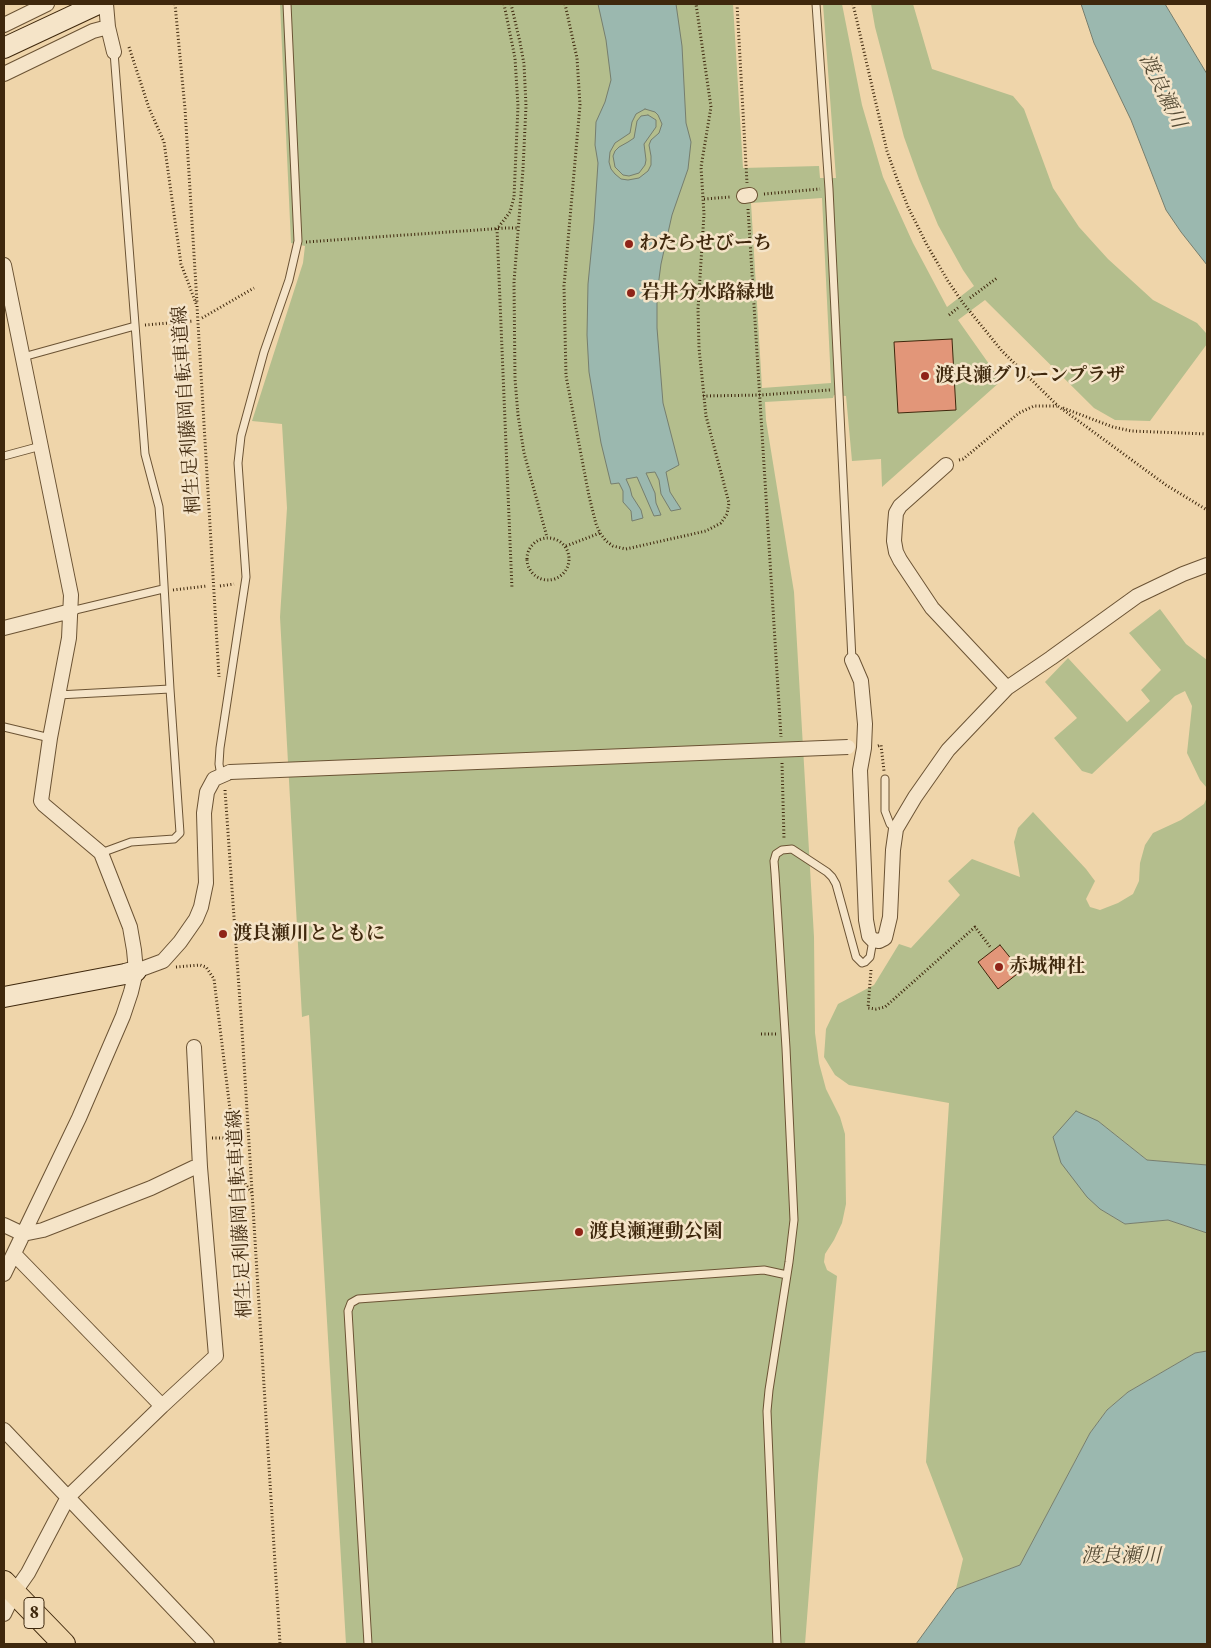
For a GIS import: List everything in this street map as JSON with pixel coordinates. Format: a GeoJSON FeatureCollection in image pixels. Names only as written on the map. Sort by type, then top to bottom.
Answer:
{"type":"FeatureCollection","features":[{"type":"Feature","properties":{"kind":"main road","name":"8"},"geometry":{"type":"LineString","coordinates":[[9,1588],[64,1644]]}},
{"type":"Feature","properties":{"kind":"street"},"geometry":{"type":"LineString","coordinates":[[4,25],[47,4]]}},
{"type":"Feature","properties":{"kind":"street"},"geometry":{"type":"LineString","coordinates":[[4,48],[98,4]]}},
{"type":"Feature","properties":{"kind":"street"},"geometry":{"type":"LineString","coordinates":[[106,4],[108,27],[114,52]]}},
{"type":"Feature","properties":{"kind":"street"},"geometry":{"type":"LineString","coordinates":[[4,74],[93,31],[108,27]]}},
{"type":"Feature","properties":{"kind":"street"},"geometry":{"type":"LineString","coordinates":[[4,270],[71,595],[69,638],[57,695],[42,801],[44,805],[101,853],[130,927],[136,971],[123,1016],[79,1118],[4,1274]]}},
{"type":"Feature","properties":{"kind":"street"},"geometry":{"type":"LineString","coordinates":[[946,465],[900,506],[896,513],[894,541],[896,552],[932,608],[1007,688]]}},
{"type":"Feature","properties":{"kind":"street"},"geometry":{"type":"LineString","coordinates":[[852,660],[861,682],[865,724],[864,748],[860,770],[868,930],[869,936],[873,940],[879,941],[885,938],[890,916],[893,850],[896,829],[915,797],[948,750],[1007,688],[1138,596],[1183,574],[1207,565]]}},
{"type":"Feature","properties":{"kind":"street"},"geometry":{"type":"LineString","coordinates":[[4,628],[70,611]]}},
{"type":"Feature","properties":{"kind":"street"},"geometry":{"type":"LineString","coordinates":[[4,997],[125,974],[163,961],[189,931],[201,907],[206,883],[204,813],[207,792],[211,784],[225,779],[848,747],[864,748]]}},
{"type":"Feature","properties":{"kind":"street"},"geometry":{"type":"LineString","coordinates":[[4,1614],[9,1588],[28,1573],[68,1497],[216,1356],[200,1167],[194,1047]]}},
{"type":"Feature","properties":{"kind":"street"},"geometry":{"type":"LineString","coordinates":[[4,1225],[23,1234],[43,1230],[151,1188],[193,1168],[200,1167]]}},
{"type":"Feature","properties":{"kind":"street"},"geometry":{"type":"LineString","coordinates":[[14,1254],[162,1406]]}},
{"type":"Feature","properties":{"kind":"street"},"geometry":{"type":"LineString","coordinates":[[4,1430],[208,1644]]}},
{"type":"Feature","properties":{"kind":"lane"},"geometry":{"type":"LineString","coordinates":[[225,779],[219,764],[221,740],[246,577],[238,463],[241,436],[264,352],[289,280],[298,241],[287,4]]}},
{"type":"Feature","properties":{"kind":"lane"},"geometry":{"type":"LineString","coordinates":[[816,4],[831,237],[852,660]]}},
{"type":"Feature","properties":{"kind":"lane"},"geometry":{"type":"LineString","coordinates":[[101,853],[132,842],[174,839],[180,833],[159,507],[144,454],[114,52]]}},
{"type":"Feature","properties":{"kind":"lane"},"geometry":{"type":"LineString","coordinates":[[22,357],[135,326]]}},
{"type":"Feature","properties":{"kind":"lane"},"geometry":{"type":"LineString","coordinates":[[4,456],[41,446]]}},
{"type":"Feature","properties":{"kind":"lane"},"geometry":{"type":"LineString","coordinates":[[70,611],[163,588]]}},
{"type":"Feature","properties":{"kind":"lane"},"geometry":{"type":"LineString","coordinates":[[57,695],[170,688]]}},
{"type":"Feature","properties":{"kind":"lane"},"geometry":{"type":"LineString","coordinates":[[4,727],[50,738]]}},
{"type":"Feature","properties":{"kind":"lane"},"geometry":{"type":"LineString","coordinates":[[885,779],[885,811],[890,824],[896,829]]}},
{"type":"Feature","properties":{"kind":"lane"},"geometry":{"type":"LineString","coordinates":[[777,1644],[767,1411],[794,1220],[774,861],[776,854],[782,850],[792,849],[832,877],[836,884],[856,957],[862,963],[870,957],[873,940]]}},
{"type":"Feature","properties":{"kind":"lane"},"geometry":{"type":"LineString","coordinates":[[368,1644],[348,1319],[351,1303],[358,1299],[764,1270],[787,1275]]}},
{"type":"Feature","properties":{"kind":"path"},"geometry":{"type":"LineString","coordinates":[[175,4],[185,109],[197,306]]}},
{"type":"Feature","properties":{"kind":"path"},"geometry":{"type":"LineString","coordinates":[[504,4],[515,58],[518,115],[514,197],[510,212],[497,229],[512,589]]}},
{"type":"Feature","properties":{"kind":"path"},"geometry":{"type":"LineString","coordinates":[[512,4],[524,64],[526,106],[524,169],[517,228],[514,282],[514,340],[518,414],[524,453],[547,537]]}},
{"type":"Feature","properties":{"kind":"path"},"geometry":{"type":"LineString","coordinates":[[564,4],[577,58],[580,105],[564,286],[566,376],[589,496],[600,533],[613,546],[626,549],[706,531],[721,523],[727,514],[729,503],[706,416],[703,396],[698,309],[704,214],[700,167],[711,107],[696,4]]}},
{"type":"Feature","properties":{"kind":"path"},"geometry":{"type":"LineString","coordinates":[[737,4],[781,743]]}},
{"type":"Feature","properties":{"kind":"path"},"geometry":{"type":"LineString","coordinates":[[852,4],[887,151],[908,207],[948,281],[1002,351],[1058,406],[1166,485],[1207,510]]}},
{"type":"Feature","properties":{"kind":"path","name":"桐生足利藤岡自転車道線"},"geometry":{"type":"LineString","coordinates":[[129,46],[150,108],[164,142],[181,264],[197,306],[219,686]]}},
{"type":"Feature","properties":{"kind":"path"},"geometry":{"type":"LineString","coordinates":[[704,199],[820,189]]}},
{"type":"Feature","properties":{"kind":"path"},"geometry":{"type":"LineString","coordinates":[[298,241],[308,243],[517,228]]}},
{"type":"Feature","properties":{"kind":"path"},"geometry":{"type":"LineString","coordinates":[[970,298],[997,278]]}},
{"type":"Feature","properties":{"kind":"path"},"geometry":{"type":"LineString","coordinates":[[202,318],[254,288]]}},
{"type":"Feature","properties":{"kind":"path"},"geometry":{"type":"LineString","coordinates":[[949,315],[959,307]]}},
{"type":"Feature","properties":{"kind":"path"},"geometry":{"type":"LineString","coordinates":[[148,325],[193,321]]}},
{"type":"Feature","properties":{"kind":"path"},"geometry":{"type":"LineString","coordinates":[[703,396],[759,395],[832,390]]}},
{"type":"Feature","properties":{"kind":"path"},"geometry":{"type":"LineString","coordinates":[[946,465],[963,459],[1019,412],[1034,406],[1058,406],[1113,427],[1131,431],[1207,434]]}},
{"type":"Feature","properties":{"kind":"path"},"geometry":{"type":"LineString","coordinates":[[566,546],[600,533]]}},
{"type":"Feature","properties":{"kind":"path"},"geometry":{"type":"LineString","coordinates":[[547,537],[561,541],[566,546],[570,560],[565,573],[552,580],[539,578],[533,574],[527,561],[527,554],[534,542],[547,537]]}},
{"type":"Feature","properties":{"kind":"path"},"geometry":{"type":"LineString","coordinates":[[220,586],[237,584]]}},
{"type":"Feature","properties":{"kind":"path"},"geometry":{"type":"LineString","coordinates":[[172,590],[207,586]]}},
{"type":"Feature","properties":{"kind":"path"},"geometry":{"type":"LineString","coordinates":[[882,752],[885,779]]}},
{"type":"Feature","properties":{"kind":"path"},"geometry":{"type":"LineString","coordinates":[[782,762],[784,837],[782,850]]}},
{"type":"Feature","properties":{"kind":"path","name":"桐生足利藤岡自転車道線"},"geometry":{"type":"LineString","coordinates":[[225,779],[253,1194],[280,1644]]}},
{"type":"Feature","properties":{"kind":"path"},"geometry":{"type":"LineString","coordinates":[[870,957],[871,970],[868,1008],[876,1009],[885,1006],[975,927],[991,948]]}},
{"type":"Feature","properties":{"kind":"path"},"geometry":{"type":"LineString","coordinates":[[174,968],[200,965],[206,967],[214,979],[233,1138],[240,1169],[246,1185],[253,1194]]}},
{"type":"Feature","properties":{"kind":"path"},"geometry":{"type":"LineString","coordinates":[[199,1139],[233,1138]]}},
{"type":"Feature","properties":{"kind":"green space"},"geometry":{"type":"Polygon","coordinates":[[[280,4],[733,4],[743,168],[819,166],[820,178],[836,178],[823,4],[842,4],[862,105],[883,177],[913,243],[947,307],[974,286],[938,225],[919,179],[904,137],[875,27],[871,4],[913,4],[932,69],[1013,96],[1024,109],[1053,188],[1079,227],[1108,259],[1153,300],[1197,323],[1206,333],[1207,344],[1150,421],[1115,420],[1094,408],[985,300],[958,320],[1001,381],[882,487],[881,459],[852,461],[846,396],[834,395],[833,398],[765,402],[766,420],[794,592],[814,937],[815,1033],[819,1063],[826,1089],[840,1117],[845,1134],[846,1204],[842,1223],[825,1254],[824,1262],[827,1270],[837,1276],[818,1475],[805,1644],[346,1644],[309,1015],[302,1017],[280,617],[287,508],[282,424],[252,421],[303,263],[305,246],[291,243],[280,4]],[[822,198],[751,203],[762,388],[831,383],[822,198]]]}},
{"type":"Feature","properties":{"kind":"green space"},"geometry":{"type":"Polygon","coordinates":[[[1160,609],[1186,644],[1207,660],[1207,788],[1200,780],[1187,753],[1192,706],[1185,691],[1175,696],[1092,774],[1082,771],[1054,738],[1077,718],[1045,682],[1068,658],[1127,722],[1150,701],[1141,690],[1161,670],[1129,633],[1160,609]]]}},
{"type":"Feature","properties":{"kind":"green space"},"geometry":{"type":"Polygon","coordinates":[[[1207,797],[1207,1165],[1147,1160],[1098,1121],[1100,1209],[1125,1224],[1168,1220],[1207,1233],[1207,1351],[1195,1353],[1128,1392],[1107,1410],[1090,1433],[1020,1565],[956,1589],[963,1559],[926,1462],[949,1103],[849,1085],[835,1075],[824,1057],[826,1029],[838,1004],[874,985],[899,944],[911,948],[960,895],[948,881],[972,859],[1020,877],[1014,842],[1018,828],[1033,812],[1095,881],[1086,899],[1090,907],[1100,910],[1118,903],[1133,894],[1139,881],[1140,863],[1145,845],[1153,833],[1181,820],[1204,804],[1207,797]]]}},
{"type":"Feature","properties":{"kind":"water","name":"わたらせびーち"},"geometry":{"type":"Polygon","coordinates":[[[598,4],[676,4],[682,46],[686,123],[691,142],[688,169],[672,215],[661,264],[657,294],[657,328],[663,403],[679,465],[666,472],[670,492],[681,509],[671,511],[661,494],[659,480],[655,472],[646,473],[655,493],[656,503],[661,515],[654,516],[637,477],[626,479],[643,518],[632,521],[631,511],[623,502],[623,491],[619,483],[611,484],[601,443],[589,372],[587,335],[588,284],[598,163],[595,145],[596,122],[605,102],[611,80],[606,40],[598,4]],[[645,109],[636,114],[630,133],[615,143],[610,152],[609,162],[611,169],[621,179],[639,178],[648,171],[651,165],[649,145],[651,140],[659,133],[662,124],[655,112],[645,109]]]}},
{"type":"Feature","properties":{"kind":"water","name":"渡良瀬川"},"geometry":{"type":"Polygon","coordinates":[[[1081,4],[1165,4],[1207,74],[1207,265],[1166,210],[1131,120],[1094,43],[1081,4]]]}},
{"type":"Feature","properties":{"kind":"water"},"geometry":{"type":"Polygon","coordinates":[[[648,115],[656,120],[656,127],[644,144],[645,165],[639,173],[629,176],[623,175],[615,167],[613,156],[615,151],[634,138],[637,121],[641,116],[648,115]]]}},
{"type":"Feature","properties":{"kind":"water"},"geometry":{"type":"Polygon","coordinates":[[[1076,1111],[1098,1121],[1147,1160],[1207,1165],[1207,1233],[1168,1220],[1125,1224],[1100,1209],[1087,1197],[1061,1163],[1053,1137],[1076,1111]]]}},
{"type":"Feature","properties":{"kind":"water","name":"渡良瀬川"},"geometry":{"type":"Polygon","coordinates":[[[1207,1351],[1207,1644],[916,1644],[956,1589],[1020,1565],[1090,1433],[1107,1410],[1128,1392],[1195,1353],[1207,1351]]]}},
{"type":"Feature","properties":{"kind":"building","name":"渡良瀬グリーンプラザ"},"geometry":{"type":"Polygon","coordinates":[[[952,339],[956,410],[898,413],[894,342],[952,339]]]}},
{"type":"Feature","properties":{"kind":"building","name":"赤城神社"},"geometry":{"type":"Polygon","coordinates":[[[1000,945],[1021,971],[998,989],[978,962],[1000,945]]]}},
{"type":"Feature","properties":{"kind":"place","name":"わたらせびーち"},"geometry":{"type":"Point","coordinates":[629,244]}},
{"type":"Feature","properties":{"kind":"place","name":"岩井分水路緑地"},"geometry":{"type":"Point","coordinates":[631,293]}},
{"type":"Feature","properties":{"kind":"place","name":"渡良瀬グリーンプラザ"},"geometry":{"type":"Point","coordinates":[925,376]}},
{"type":"Feature","properties":{"kind":"place","name":"渡良瀬川とともに"},"geometry":{"type":"Point","coordinates":[223,934]}},
{"type":"Feature","properties":{"kind":"place","name":"赤城神社"},"geometry":{"type":"Point","coordinates":[999,967]}},
{"type":"Feature","properties":{"kind":"place","name":"渡良瀬運動公園"},"geometry":{"type":"Point","coordinates":[579,1232]}}]}
